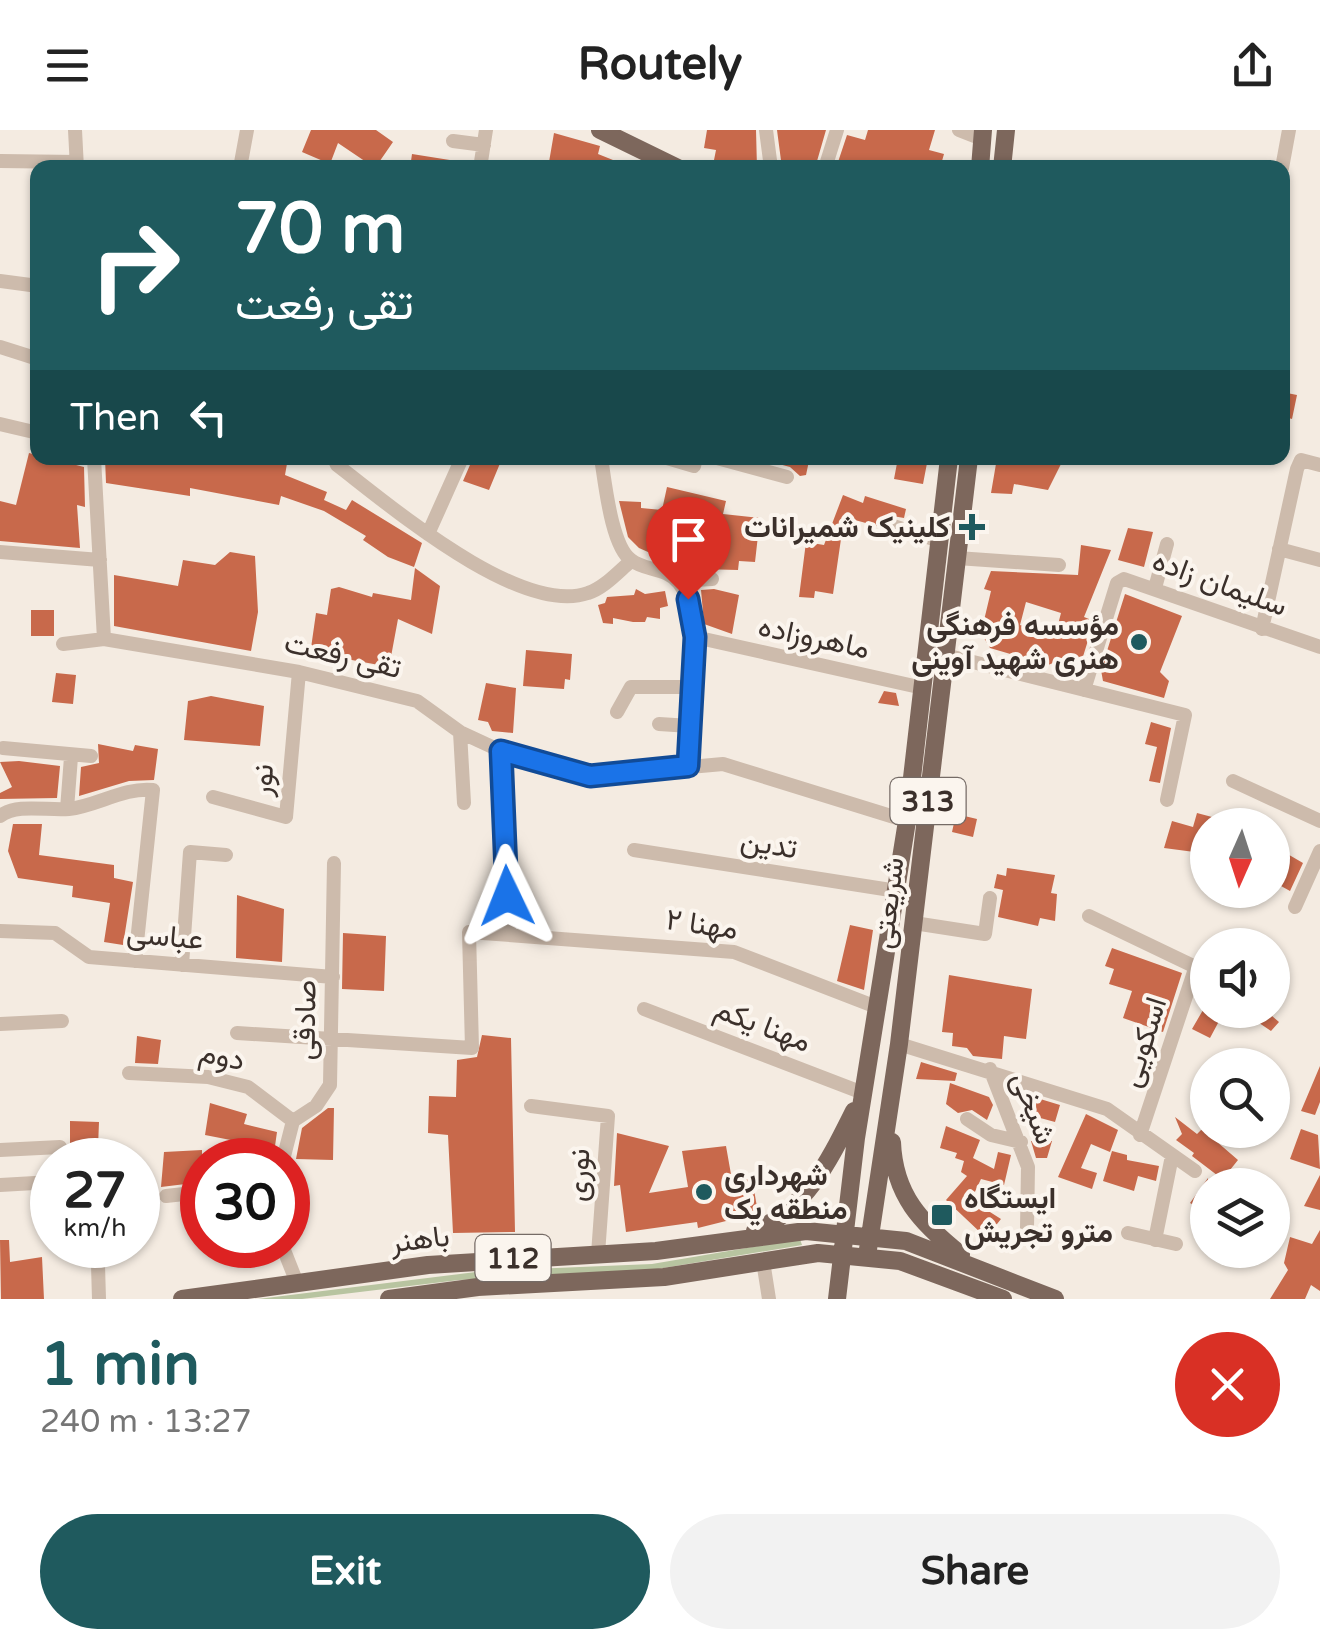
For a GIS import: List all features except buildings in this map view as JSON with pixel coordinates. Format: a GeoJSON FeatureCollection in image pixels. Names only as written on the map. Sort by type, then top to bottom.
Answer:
{"type":"FeatureCollection","features":[{"type":"Feature","properties":{"kind":"main road"},"geometry":{"type":"LineString","coordinates":[[600,130],[633,137],[666,160]]}},
{"type":"Feature","properties":{"kind":"main road"},"geometry":{"type":"LineString","coordinates":[[1003,160],[1006,130]]}},
{"type":"Feature","properties":{"kind":"main road"},"geometry":{"type":"LineString","coordinates":[[981,160],[983,134]]}},
{"type":"Feature","properties":{"kind":"main road","name":"شریعتی"},"geometry":{"type":"LineString","coordinates":[[837,1299],[856,1138],[897,891],[948,465]]}},
{"type":"Feature","properties":{"kind":"main road","name":"شریعتی"},"geometry":{"type":"LineString","coordinates":[[868,1256],[914,923],[968,465]]}},
{"type":"Feature","properties":{"kind":"main road"},"geometry":{"type":"LineString","coordinates":[[735,1239],[775,1221],[809,1190],[863,1093]]}},
{"type":"Feature","properties":{"kind":"main road"},"geometry":{"type":"LineString","coordinates":[[890,1110],[893,1166],[903,1196],[915,1214],[969,1262],[1055,1299]]}},
{"type":"Feature","properties":{"kind":"main road"},"geometry":{"type":"LineString","coordinates":[[856,1138],[866,1158],[884,1144]]}},
{"type":"Feature","properties":{"kind":"main road","name":"باهنر"},"geometry":{"type":"LineString","coordinates":[[182,1299],[428,1264],[696,1247],[735,1239],[844,1231],[871,1234],[969,1262]]}},
{"type":"Feature","properties":{"kind":"main road","name":"باهنر"},"geometry":{"type":"LineString","coordinates":[[389,1299],[478,1288],[584,1291],[764,1261],[842,1253],[918,1267],[1003,1299]]}},
{"type":"Feature","properties":{"kind":"street"},"geometry":{"type":"LineString","coordinates":[[75,130],[77,160]]}},
{"type":"Feature","properties":{"kind":"street"},"geometry":{"type":"LineString","coordinates":[[242,160],[247,130]]}},
{"type":"Feature","properties":{"kind":"street"},"geometry":{"type":"LineString","coordinates":[[766,130],[770,160]]}},
{"type":"Feature","properties":{"kind":"street"},"geometry":{"type":"LineString","coordinates":[[828,160],[837,130]]}},
{"type":"Feature","properties":{"kind":"street"},"geometry":{"type":"LineString","coordinates":[[959,130],[983,134]]}},
{"type":"Feature","properties":{"kind":"street"},"geometry":{"type":"LineString","coordinates":[[1283,160],[1289,130]]}},
{"type":"Feature","properties":{"kind":"street"},"geometry":{"type":"LineString","coordinates":[[453,141],[485,138]]}},
{"type":"Feature","properties":{"kind":"street"},"geometry":{"type":"LineString","coordinates":[[0,162],[30,163]]}},
{"type":"Feature","properties":{"kind":"street"},"geometry":{"type":"LineString","coordinates":[[0,281],[30,285]]}},
{"type":"Feature","properties":{"kind":"street"},"geometry":{"type":"LineString","coordinates":[[0,347],[30,356]]}},
{"type":"Feature","properties":{"kind":"street"},"geometry":{"type":"LineString","coordinates":[[0,424],[30,431]]}},
{"type":"Feature","properties":{"kind":"street"},"geometry":{"type":"LineString","coordinates":[[1262,629],[1301,460],[1320,465]]}},
{"type":"Feature","properties":{"kind":"street"},"geometry":{"type":"LineString","coordinates":[[94,465],[104,640]]}},
{"type":"Feature","properties":{"kind":"street"},"geometry":{"type":"LineString","coordinates":[[336,465],[475,566],[552,593],[587,594],[631,560]]}},
{"type":"Feature","properties":{"kind":"street"},"geometry":{"type":"LineString","coordinates":[[428,534],[459,465]]}},
{"type":"Feature","properties":{"kind":"street"},"geometry":{"type":"LineString","coordinates":[[602,465],[621,546],[631,560],[678,581],[712,579]]}},
{"type":"Feature","properties":{"kind":"street"},"geometry":{"type":"LineString","coordinates":[[743,465],[787,477]]}},
{"type":"Feature","properties":{"kind":"street"},"geometry":{"type":"LineString","coordinates":[[890,526],[940,541]]}},
{"type":"Feature","properties":{"kind":"street"},"geometry":{"type":"LineString","coordinates":[[1156,588],[1167,544]]}},
{"type":"Feature","properties":{"kind":"street"},"geometry":{"type":"LineString","coordinates":[[1279,549],[1320,560]]}},
{"type":"Feature","properties":{"kind":"street"},"geometry":{"type":"LineString","coordinates":[[0,552],[100,560]]}},
{"type":"Feature","properties":{"kind":"street"},"geometry":{"type":"LineString","coordinates":[[957,558],[1059,565]]}},
{"type":"Feature","properties":{"kind":"street","name":"سلیمان زاده"},"geometry":{"type":"LineString","coordinates":[[1084,690],[1116,583],[1133,579],[1262,629],[1320,646]]}},
{"type":"Feature","properties":{"kind":"street"},"geometry":{"type":"LineString","coordinates":[[678,581],[688,599],[695,637],[688,766]]}},
{"type":"Feature","properties":{"kind":"street","name":"ماهروزاده"},"geometry":{"type":"LineString","coordinates":[[695,637],[923,688]]}},
{"type":"Feature","properties":{"kind":"street","name":"تقی رفعت"},"geometry":{"type":"LineString","coordinates":[[63,644],[104,640],[299,672],[418,701],[460,732],[501,751],[590,776],[723,764],[906,821]]}},
{"type":"Feature","properties":{"kind":"street"},"geometry":{"type":"LineString","coordinates":[[945,655],[1186,716],[1166,800]]}},
{"type":"Feature","properties":{"kind":"street","name":"نور"},"geometry":{"type":"LineString","coordinates":[[214,798],[286,817],[299,672]]}},
{"type":"Feature","properties":{"kind":"street"},"geometry":{"type":"LineString","coordinates":[[617,712],[631,687],[692,687]]}},
{"type":"Feature","properties":{"kind":"street"},"geometry":{"type":"LineString","coordinates":[[658,724],[690,726]]}},
{"type":"Feature","properties":{"kind":"street"},"geometry":{"type":"LineString","coordinates":[[460,732],[464,803]]}},
{"type":"Feature","properties":{"kind":"street"},"geometry":{"type":"LineString","coordinates":[[3,748],[91,756]]}},
{"type":"Feature","properties":{"kind":"street"},"geometry":{"type":"LineString","coordinates":[[501,751],[509,932]]}},
{"type":"Feature","properties":{"kind":"street"},"geometry":{"type":"LineString","coordinates":[[67,809],[72,756]]}},
{"type":"Feature","properties":{"kind":"street"},"geometry":{"type":"LineString","coordinates":[[1234,781],[1320,820]]}},
{"type":"Feature","properties":{"kind":"street"},"geometry":{"type":"LineString","coordinates":[[0,816],[9,810],[67,809],[136,790],[153,790],[135,961]]}},
{"type":"Feature","properties":{"kind":"street","name":"تدین"},"geometry":{"type":"LineString","coordinates":[[634,850],[897,891]]}},
{"type":"Feature","properties":{"kind":"street"},"geometry":{"type":"LineString","coordinates":[[1295,907],[1320,851]]}},
{"type":"Feature","properties":{"kind":"street"},"geometry":{"type":"LineString","coordinates":[[182,965],[190,852],[226,855]]}},
{"type":"Feature","properties":{"kind":"street","name":"صادقی"},"geometry":{"type":"LineString","coordinates":[[293,1122],[327,1094],[332,1039],[334,863]]}},
{"type":"Feature","properties":{"kind":"street"},"geometry":{"type":"LineString","coordinates":[[914,923],[985,934],[990,898]]}},
{"type":"Feature","properties":{"kind":"street"},"geometry":{"type":"LineString","coordinates":[[1089,916],[1190,963]]}},
{"type":"Feature","properties":{"kind":"street","name":"عباسی"},"geometry":{"type":"LineString","coordinates":[[0,932],[55,933],[89,957],[333,977]]}},
{"type":"Feature","properties":{"kind":"street","name":"مهنا ۲"},"geometry":{"type":"LineString","coordinates":[[332,1039],[472,1048],[469,932],[509,932],[734,952],[880,1008]]}},
{"type":"Feature","properties":{"kind":"street","name":"اسکویی"},"geometry":{"type":"LineString","coordinates":[[1140,1135],[1190,1001]]}},
{"type":"Feature","properties":{"kind":"street","name":"مهنا یکم"},"geometry":{"type":"LineString","coordinates":[[644,1009],[863,1093]]}},
{"type":"Feature","properties":{"kind":"street"},"geometry":{"type":"LineString","coordinates":[[0,1024],[62,1021]]}},
{"type":"Feature","properties":{"kind":"street"},"geometry":{"type":"LineString","coordinates":[[237,1033],[332,1039]]}},
{"type":"Feature","properties":{"kind":"street"},"geometry":{"type":"LineString","coordinates":[[898,1044],[990,1069],[1107,1110],[1190,1168]]}},
{"type":"Feature","properties":{"kind":"street","name":"شیخی"},"geometry":{"type":"LineString","coordinates":[[990,1069],[1028,1167],[1028,1228]]}},
{"type":"Feature","properties":{"kind":"street","name":"دوم"},"geometry":{"type":"LineString","coordinates":[[129,1073],[208,1077],[248,1087],[293,1122]]}},
{"type":"Feature","properties":{"kind":"street","name":"نوری"},"geometry":{"type":"LineString","coordinates":[[531,1106],[608,1116],[598,1254]]}},
{"type":"Feature","properties":{"kind":"street"},"geometry":{"type":"LineString","coordinates":[[967,1119],[991,1135],[1021,1142]]}},
{"type":"Feature","properties":{"kind":"street"},"geometry":{"type":"LineString","coordinates":[[289,1138],[293,1122]]}},
{"type":"Feature","properties":{"kind":"street"},"geometry":{"type":"LineString","coordinates":[[0,1150],[30,1148]]}},
{"type":"Feature","properties":{"kind":"street"},"geometry":{"type":"LineString","coordinates":[[1155,1240],[1172,1156]]}},
{"type":"Feature","properties":{"kind":"street"},"geometry":{"type":"LineString","coordinates":[[0,1185],[30,1183]]}},
{"type":"Feature","properties":{"kind":"street"},"geometry":{"type":"LineString","coordinates":[[166,1196],[180,1194]]}},
{"type":"Feature","properties":{"kind":"street"},"geometry":{"type":"LineString","coordinates":[[1128,1234],[1176,1244]]}},
{"type":"Feature","properties":{"kind":"street"},"geometry":{"type":"LineString","coordinates":[[764,1261],[768,1299]]}},
{"type":"Feature","properties":{"kind":"street"},"geometry":{"type":"LineString","coordinates":[[98,1268],[99,1299]]}},
{"type":"Feature","properties":{"kind":"street"},"geometry":{"type":"LineString","coordinates":[[292,1268],[298,1283]]}},
{"type":"Feature","properties":{"kind":"green space"},"geometry":{"type":"Polygon","coordinates":[[[800,1239],[802,1245],[627,1274],[459,1280],[302,1299],[258,1299],[484,1271],[652,1264],[800,1239]]]}},
{"type":"Feature","properties":{"kind":"place","name":"کلینیک شمیرانات"},"geometry":{"type":"Point","coordinates":[972,527]}},
{"type":"Feature","properties":{"kind":"place","name":"مؤسسه فرهنگی هنری شهید آوینی"},"geometry":{"type":"Point","coordinates":[1139,642]}},
{"type":"Feature","properties":{"kind":"place","name":"شهرداری منطقه یک"},"geometry":{"type":"Point","coordinates":[704,1192]}},
{"type":"Feature","properties":{"kind":"place","name":"ایستگاه مترو تجریش"},"geometry":{"type":"Point","coordinates":[942,1215]}},
{"type":"Feature","properties":{"kind":"route"},"geometry":{"type":"LineString","coordinates":[[507,896],[501,751],[590,776],[688,766],[695,637],[688,599]]}}]}
